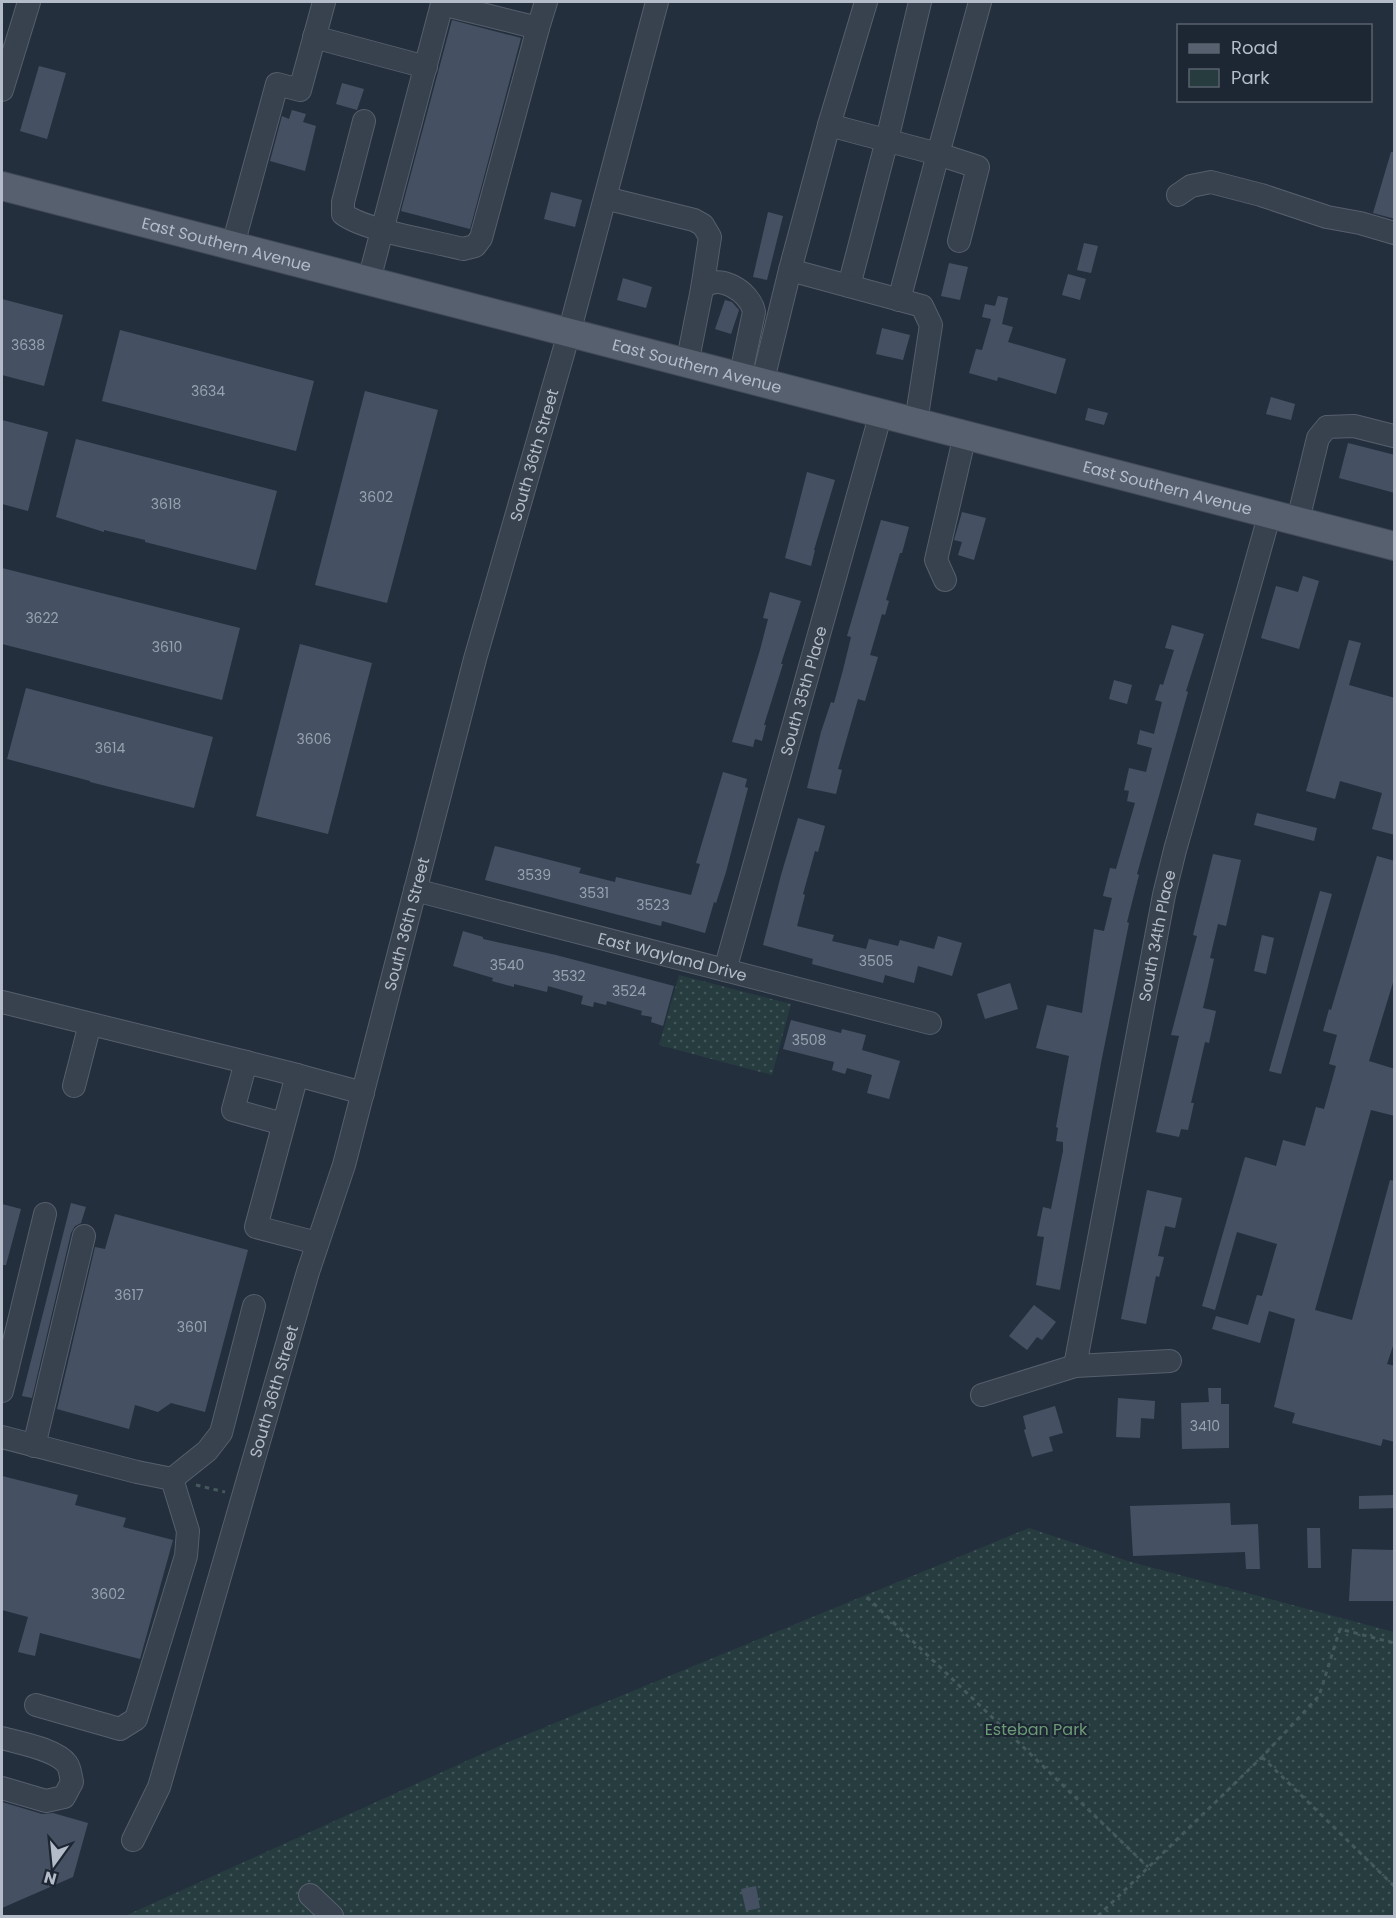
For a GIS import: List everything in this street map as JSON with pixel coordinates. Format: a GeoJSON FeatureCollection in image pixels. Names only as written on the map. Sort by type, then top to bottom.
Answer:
{"type":"FeatureCollection","features":[{"type":"Feature","properties":{"kind":"main road","name":"East Southern Avenue"},"geometry":{"type":"LineString","coordinates":[[2,186],[1395,546]]}},
{"type":"Feature","properties":{"kind":"street"},"geometry":{"type":"LineString","coordinates":[[2,90],[29,2]]}},
{"type":"Feature","properties":{"kind":"street"},"geometry":{"type":"LineString","coordinates":[[233,245],[278,84],[300,90],[324,2]]}},
{"type":"Feature","properties":{"kind":"street"},"geometry":{"type":"LineString","coordinates":[[364,121],[343,202],[343,214],[351,220],[463,249],[475,246],[481,238],[546,2]]}},
{"type":"Feature","properties":{"kind":"street","name":"South 36th Street"},"geometry":{"type":"LineString","coordinates":[[133,1840],[159,1787],[317,1243],[344,1165],[475,659],[569,333],[657,2]]}},
{"type":"Feature","properties":{"kind":"street"},"geometry":{"type":"LineString","coordinates":[[751,381],[790,270],[829,125],[866,2]]}},
{"type":"Feature","properties":{"kind":"street"},"geometry":{"type":"LineString","coordinates":[[849,286],[920,2]]}},
{"type":"Feature","properties":{"kind":"street"},"geometry":{"type":"LineString","coordinates":[[899,300],[980,2]]}},
{"type":"Feature","properties":{"kind":"street"},"geometry":{"type":"LineString","coordinates":[[369,280],[426,67],[438,3],[538,28]]}},
{"type":"Feature","properties":{"kind":"street"},"geometry":{"type":"LineString","coordinates":[[314,37],[426,67]]}},
{"type":"Feature","properties":{"kind":"street"},"geometry":{"type":"LineString","coordinates":[[829,125],[978,167],[959,241]]}},
{"type":"Feature","properties":{"kind":"street"},"geometry":{"type":"LineString","coordinates":[[1178,195],[1191,186],[1211,183],[1261,195],[1327,217],[1395,233]]}},
{"type":"Feature","properties":{"kind":"street"},"geometry":{"type":"LineString","coordinates":[[605,198],[694,220],[703,225],[710,237],[687,364]]}},
{"type":"Feature","properties":{"kind":"street"},"geometry":{"type":"LineString","coordinates":[[790,270],[922,306],[931,325],[916,422]]}},
{"type":"Feature","properties":{"kind":"street"},"geometry":{"type":"LineString","coordinates":[[702,290],[707,284],[716,281],[727,284],[739,291],[753,305],[751,381]]}},
{"type":"Feature","properties":{"kind":"street","name":"South 35th Place"},"geometry":{"type":"LineString","coordinates":[[725,970],[881,413]]}},
{"type":"Feature","properties":{"kind":"street"},"geometry":{"type":"LineString","coordinates":[[1298,520],[1318,438],[1326,427],[1354,426],[1395,436]]}},
{"type":"Feature","properties":{"kind":"street"},"geometry":{"type":"LineString","coordinates":[[945,580],[936,560],[965,435]]}},
{"type":"Feature","properties":{"kind":"street","name":"South 34th Place"},"geometry":{"type":"LineString","coordinates":[[1075,1366],[1164,895],[1270,513]]}},
{"type":"Feature","properties":{"kind":"street","name":"East Wayland Drive"},"geometry":{"type":"LineString","coordinates":[[415,890],[930,1023]]}},
{"type":"Feature","properties":{"kind":"street"},"geometry":{"type":"LineString","coordinates":[[2,1002],[363,1093]]}},
{"type":"Feature","properties":{"kind":"street"},"geometry":{"type":"LineString","coordinates":[[74,1086],[90,1024]]}},
{"type":"Feature","properties":{"kind":"street"},"geometry":{"type":"LineString","coordinates":[[246,1062],[233,1110],[283,1124]]}},
{"type":"Feature","properties":{"kind":"street"},"geometry":{"type":"LineString","coordinates":[[297,1075],[256,1227],[317,1243]]}},
{"type":"Feature","properties":{"kind":"street"},"geometry":{"type":"LineString","coordinates":[[3,1378],[45,1214]]}},
{"type":"Feature","properties":{"kind":"street"},"geometry":{"type":"LineString","coordinates":[[34,1446],[84,1236]]}},
{"type":"Feature","properties":{"kind":"street"},"geometry":{"type":"LineString","coordinates":[[172,1479],[207,1451],[221,1433],[254,1306]]}},
{"type":"Feature","properties":{"kind":"street"},"geometry":{"type":"LineString","coordinates":[[982,1395],[1075,1366],[1170,1361]]}},
{"type":"Feature","properties":{"kind":"street"},"geometry":{"type":"LineString","coordinates":[[2,1437],[172,1479]]}},
{"type":"Feature","properties":{"kind":"street"},"geometry":{"type":"LineString","coordinates":[[36,1705],[120,1729],[136,1719],[186,1556],[188,1531],[172,1479]]}},
{"type":"Feature","properties":{"kind":"street"},"geometry":{"type":"LineString","coordinates":[[2,1738],[58,1756],[68,1765],[72,1782],[64,1797],[46,1801],[2,1788]]}},
{"type":"Feature","properties":{"kind":"street"},"geometry":{"type":"LineString","coordinates":[[310,1895],[332,1917]]}},
{"type":"Feature","properties":{"kind":"path"},"geometry":{"type":"LineString","coordinates":[[172,1479],[235,1495]]}},
{"type":"Feature","properties":{"kind":"path"},"geometry":{"type":"LineString","coordinates":[[867,1597],[1148,1868]]}},
{"type":"Feature","properties":{"kind":"path"},"geometry":{"type":"LineString","coordinates":[[1098,1917],[1262,1757],[1319,1696],[1340,1629],[1395,1643]]}},
{"type":"Feature","properties":{"kind":"path"},"geometry":{"type":"LineString","coordinates":[[1262,1757],[1395,1886]]}},
{"type":"Feature","properties":{"kind":"green space"},"geometry":{"type":"Polygon","coordinates":[[[679,975],[791,1004],[772,1075],[659,1045],[679,975]]]}},
{"type":"Feature","properties":{"kind":"green space","name":"Esteban Park"},"geometry":{"type":"Polygon","coordinates":[[[1029,1528],[1131,1562],[1394,1632],[1394,1916],[125,1916],[506,1743],[1029,1528]]]}},
{"type":"Feature","properties":{"kind":"building"},"geometry":{"type":"Polygon","coordinates":[[[452,20],[521,38],[470,229],[401,211],[452,20]]]}},
{"type":"Feature","properties":{"kind":"building"},"geometry":{"type":"Polygon","coordinates":[[[39,66],[66,73],[47,139],[20,131],[39,66]]]}},
{"type":"Feature","properties":{"kind":"building"},"geometry":{"type":"Polygon","coordinates":[[[342,83],[364,89],[357,110],[336,104],[342,83]]]}},
{"type":"Feature","properties":{"kind":"building"},"geometry":{"type":"Polygon","coordinates":[[[292,110],[306,114],[303,122],[316,126],[305,171],[270,161],[282,116],[289,119],[292,110]]]}},
{"type":"Feature","properties":{"kind":"building"},"geometry":{"type":"Polygon","coordinates":[[[1391,152],[1395,152],[1395,219],[1373,213],[1391,152]]]}},
{"type":"Feature","properties":{"kind":"building"},"geometry":{"type":"Polygon","coordinates":[[[551,192],[582,200],[575,227],[544,219],[551,192]]]}},
{"type":"Feature","properties":{"kind":"building"},"geometry":{"type":"Polygon","coordinates":[[[768,212],[783,216],[767,280],[753,277],[768,212]]]}},
{"type":"Feature","properties":{"kind":"building"},"geometry":{"type":"Polygon","coordinates":[[[1084,243],[1098,246],[1091,273],[1077,270],[1084,243]]]}},
{"type":"Feature","properties":{"kind":"building"},"geometry":{"type":"Polygon","coordinates":[[[949,263],[968,267],[960,300],[941,296],[949,263]]]}},
{"type":"Feature","properties":{"kind":"building"},"geometry":{"type":"Polygon","coordinates":[[[1068,274],[1086,279],[1080,300],[1062,295],[1068,274]]]}},
{"type":"Feature","properties":{"kind":"building"},"geometry":{"type":"Polygon","coordinates":[[[623,278],[652,287],[646,308],[617,300],[623,278]]]}},
{"type":"Feature","properties":{"kind":"building"},"geometry":{"type":"Polygon","coordinates":[[[998,296],[1008,298],[1002,324],[1013,327],[1008,342],[1066,359],[1056,394],[998,377],[997,381],[969,373],[976,349],[982,350],[991,319],[982,317],[985,304],[995,306],[998,296]]]}},
{"type":"Feature","properties":{"kind":"building"},"geometry":{"type":"Polygon","coordinates":[[[2,299],[63,315],[44,386],[2,375],[2,299]]]}},
{"type":"Feature","properties":{"kind":"building"},"geometry":{"type":"Polygon","coordinates":[[[725,300],[732,302],[739,310],[731,334],[715,329],[725,300]]]}},
{"type":"Feature","properties":{"kind":"building"},"geometry":{"type":"Polygon","coordinates":[[[882,328],[910,335],[903,360],[876,354],[882,328]]]}},
{"type":"Feature","properties":{"kind":"building"},"geometry":{"type":"Polygon","coordinates":[[[120,330],[314,381],[296,451],[102,401],[120,330]]]}},
{"type":"Feature","properties":{"kind":"building"},"geometry":{"type":"Polygon","coordinates":[[[365,391],[438,410],[387,603],[315,585],[365,391]]]}},
{"type":"Feature","properties":{"kind":"building"},"geometry":{"type":"Polygon","coordinates":[[[1271,397],[1295,404],[1291,420],[1266,414],[1271,397]]]}},
{"type":"Feature","properties":{"kind":"building"},"geometry":{"type":"Polygon","coordinates":[[[1088,408],[1108,413],[1104,425],[1085,420],[1088,408]]]}},
{"type":"Feature","properties":{"kind":"building"},"geometry":{"type":"Polygon","coordinates":[[[2,420],[48,432],[28,511],[2,504],[2,420]]]}},
{"type":"Feature","properties":{"kind":"building"},"geometry":{"type":"Polygon","coordinates":[[[76,439],[277,491],[256,570],[145,542],[145,540],[104,530],[104,532],[56,517],[76,439]]]}},
{"type":"Feature","properties":{"kind":"building"},"geometry":{"type":"Polygon","coordinates":[[[1348,443],[1395,455],[1395,493],[1339,478],[1348,443]]]}},
{"type":"Feature","properties":{"kind":"building"},"geometry":{"type":"Polygon","coordinates":[[[807,472],[835,480],[811,566],[785,558],[807,472]]]}},
{"type":"Feature","properties":{"kind":"building"},"geometry":{"type":"Polygon","coordinates":[[[962,512],[986,518],[974,560],[958,555],[962,542],[954,540],[962,512]]]}},
{"type":"Feature","properties":{"kind":"building"},"geometry":{"type":"Polygon","coordinates":[[[881,520],[909,527],[886,600],[889,601],[885,615],[882,614],[870,655],[878,657],[865,701],[858,699],[838,769],[842,770],[836,794],[807,788],[821,732],[831,702],[834,703],[851,637],[847,636],[881,520]]]}},
{"type":"Feature","properties":{"kind":"building"},"geometry":{"type":"Polygon","coordinates":[[[2,568],[240,628],[222,700],[2,644],[2,568]]]}},
{"type":"Feature","properties":{"kind":"building"},"geometry":{"type":"Polygon","coordinates":[[[1303,576],[1319,581],[1299,649],[1261,638],[1276,586],[1298,592],[1303,576]]]}},
{"type":"Feature","properties":{"kind":"building"},"geometry":{"type":"Polygon","coordinates":[[[770,592],[801,601],[764,725],[766,725],[762,741],[755,739],[753,747],[732,742],[768,619],[763,618],[770,592]]]}},
{"type":"Feature","properties":{"kind":"building"},"geometry":{"type":"Polygon","coordinates":[[[1172,625],[1204,634],[1186,691],[1188,692],[1137,874],[1139,875],[1127,922],[1129,923],[1060,1290],[1036,1285],[1044,1237],[1037,1236],[1043,1207],[1051,1209],[1063,1151],[1063,1142],[1056,1141],[1058,1128],[1056,1127],[1069,1056],[1036,1048],[1047,1005],[1082,1013],[1094,929],[1104,931],[1112,898],[1103,896],[1110,868],[1116,869],[1135,803],[1127,801],[1129,791],[1124,790],[1129,768],[1146,772],[1152,748],[1137,744],[1140,730],[1154,734],[1162,702],[1155,700],[1160,684],[1163,685],[1174,650],[1165,648],[1172,625]]]}},
{"type":"Feature","properties":{"kind":"building"},"geometry":{"type":"Polygon","coordinates":[[[1349,640],[1361,643],[1349,685],[1395,698],[1395,835],[1372,829],[1382,793],[1340,781],[1335,799],[1306,791],[1349,640]]]}},
{"type":"Feature","properties":{"kind":"building"},"geometry":{"type":"Polygon","coordinates":[[[300,644],[372,663],[328,834],[256,816],[300,644]]]}},
{"type":"Feature","properties":{"kind":"building"},"geometry":{"type":"Polygon","coordinates":[[[1114,680],[1132,685],[1127,704],[1109,699],[1114,680]]]}},
{"type":"Feature","properties":{"kind":"building"},"geometry":{"type":"Polygon","coordinates":[[[26,688],[213,737],[194,808],[7,759],[26,688]]]}},
{"type":"Feature","properties":{"kind":"building"},"geometry":{"type":"Polygon","coordinates":[[[723,772],[747,779],[745,787],[748,788],[726,872],[705,933],[662,921],[661,926],[485,880],[495,846],[581,868],[579,873],[615,882],[616,877],[691,895],[700,864],[696,863],[723,772]]]}},
{"type":"Feature","properties":{"kind":"building"},"geometry":{"type":"Polygon","coordinates":[[[1257,813],[1317,828],[1314,841],[1254,825],[1257,813]]]}},
{"type":"Feature","properties":{"kind":"building"},"geometry":{"type":"Polygon","coordinates":[[[798,818],[825,826],[818,852],[815,851],[797,926],[834,935],[832,941],[866,949],[869,939],[898,946],[900,940],[934,949],[938,936],[962,943],[952,976],[918,966],[914,983],[885,975],[883,983],[812,964],[813,959],[763,945],[798,818]]]}},
{"type":"Feature","properties":{"kind":"building"},"geometry":{"type":"Polygon","coordinates":[[[1213,854],[1241,860],[1226,926],[1218,924],[1210,958],[1214,959],[1203,1008],[1216,1011],[1209,1043],[1205,1042],[1191,1103],[1194,1103],[1188,1130],[1181,1129],[1179,1137],[1156,1132],[1179,1036],[1171,1035],[1197,936],[1193,935],[1213,854]]]}},
{"type":"Feature","properties":{"kind":"building"},"geometry":{"type":"Polygon","coordinates":[[[1377,856],[1395,861],[1395,976],[1369,1061],[1395,1069],[1395,1116],[1371,1110],[1315,1310],[1352,1320],[1390,1180],[1395,1181],[1395,1340],[1387,1364],[1395,1366],[1395,1442],[1383,1439],[1381,1446],[1292,1423],[1295,1413],[1274,1407],[1295,1319],[1269,1311],[1260,1343],[1212,1329],[1216,1316],[1248,1325],[1257,1295],[1262,1296],[1277,1244],[1237,1232],[1215,1310],[1202,1306],[1245,1157],[1276,1166],[1283,1140],[1305,1146],[1316,1107],[1324,1109],[1336,1066],[1329,1064],[1337,1035],[1323,1031],[1377,856]]]}},
{"type":"Feature","properties":{"kind":"building"},"geometry":{"type":"Polygon","coordinates":[[[1320,891],[1332,894],[1281,1074],[1269,1071],[1320,891]]]}},
{"type":"Feature","properties":{"kind":"building"},"geometry":{"type":"Polygon","coordinates":[[[463,931],[483,937],[483,939],[556,955],[674,986],[663,1026],[651,1022],[652,1017],[641,1015],[642,1011],[607,1001],[606,1005],[594,1002],[593,1007],[581,1004],[583,996],[548,986],[547,992],[514,984],[514,987],[453,966],[463,931]]]}},
{"type":"Feature","properties":{"kind":"building"},"geometry":{"type":"Polygon","coordinates":[[[1262,935],[1274,938],[1266,974],[1254,971],[1262,935]]]}},
{"type":"Feature","properties":{"kind":"building"},"geometry":{"type":"Polygon","coordinates":[[[1010,983],[1018,1009],[985,1019],[977,994],[1010,983]]]}},
{"type":"Feature","properties":{"kind":"building"},"geometry":{"type":"Polygon","coordinates":[[[791,1020],[841,1033],[842,1029],[866,1035],[862,1050],[900,1061],[889,1099],[867,1093],[872,1075],[847,1068],[845,1074],[832,1070],[834,1062],[783,1049],[791,1020]]]}},
{"type":"Feature","properties":{"kind":"building"},"geometry":{"type":"Polygon","coordinates":[[[1147,1190],[1182,1198],[1175,1228],[1165,1226],[1158,1256],[1164,1257],[1159,1277],[1156,1276],[1146,1324],[1121,1319],[1147,1190]]]}},
{"type":"Feature","properties":{"kind":"building"},"geometry":{"type":"Polygon","coordinates":[[[71,1203],[86,1207],[81,1223],[75,1226],[71,1233],[32,1398],[22,1396],[71,1203]]]}},
{"type":"Feature","properties":{"kind":"building"},"geometry":{"type":"Polygon","coordinates":[[[2,1204],[21,1209],[6,1265],[2,1265],[2,1204]]]}},
{"type":"Feature","properties":{"kind":"building"},"geometry":{"type":"Polygon","coordinates":[[[115,1214],[248,1250],[205,1412],[171,1403],[158,1412],[135,1405],[129,1429],[57,1409],[95,1247],[105,1249],[115,1214]]]}},
{"type":"Feature","properties":{"kind":"building"},"geometry":{"type":"Polygon","coordinates":[[[1034,1305],[1056,1322],[1042,1340],[1037,1337],[1027,1350],[1009,1336],[1034,1305]]]}},
{"type":"Feature","properties":{"kind":"building"},"geometry":{"type":"Polygon","coordinates":[[[1208,1388],[1221,1388],[1221,1404],[1229,1404],[1229,1448],[1182,1449],[1181,1403],[1209,1402],[1208,1388]]]}},
{"type":"Feature","properties":{"kind":"building"},"geometry":{"type":"Polygon","coordinates":[[[1118,1398],[1155,1401],[1154,1419],[1141,1418],[1140,1438],[1116,1437],[1118,1398]]]}},
{"type":"Feature","properties":{"kind":"building"},"geometry":{"type":"Polygon","coordinates":[[[1055,1406],[1063,1433],[1049,1437],[1053,1451],[1032,1457],[1024,1430],[1026,1429],[1023,1416],[1055,1406]]]}},
{"type":"Feature","properties":{"kind":"building"},"geometry":{"type":"Polygon","coordinates":[[[2,1476],[78,1495],[75,1505],[126,1518],[123,1527],[173,1540],[140,1659],[40,1633],[35,1656],[18,1652],[28,1617],[2,1610],[2,1476]]]}},
{"type":"Feature","properties":{"kind":"building"},"geometry":{"type":"Polygon","coordinates":[[[1395,1495],[1395,1508],[1359,1509],[1359,1496],[1395,1495]]]}},
{"type":"Feature","properties":{"kind":"building"},"geometry":{"type":"Polygon","coordinates":[[[1230,1503],[1231,1525],[1258,1524],[1260,1569],[1246,1569],[1245,1552],[1133,1556],[1130,1506],[1230,1503]]]}},
{"type":"Feature","properties":{"kind":"building"},"geometry":{"type":"Polygon","coordinates":[[[1307,1528],[1320,1528],[1321,1568],[1308,1568],[1307,1528]]]}},
{"type":"Feature","properties":{"kind":"building"},"geometry":{"type":"Polygon","coordinates":[[[1352,1549],[1395,1550],[1395,1601],[1349,1601],[1352,1549]]]}},
{"type":"Feature","properties":{"kind":"building"},"geometry":{"type":"Polygon","coordinates":[[[2,1802],[42,1814],[53,1813],[88,1823],[73,1877],[2,1908],[2,1802]]]}},
{"type":"Feature","properties":{"kind":"building"},"geometry":{"type":"Polygon","coordinates":[[[756,1886],[760,1908],[746,1911],[741,1889],[756,1886]]]}}]}
